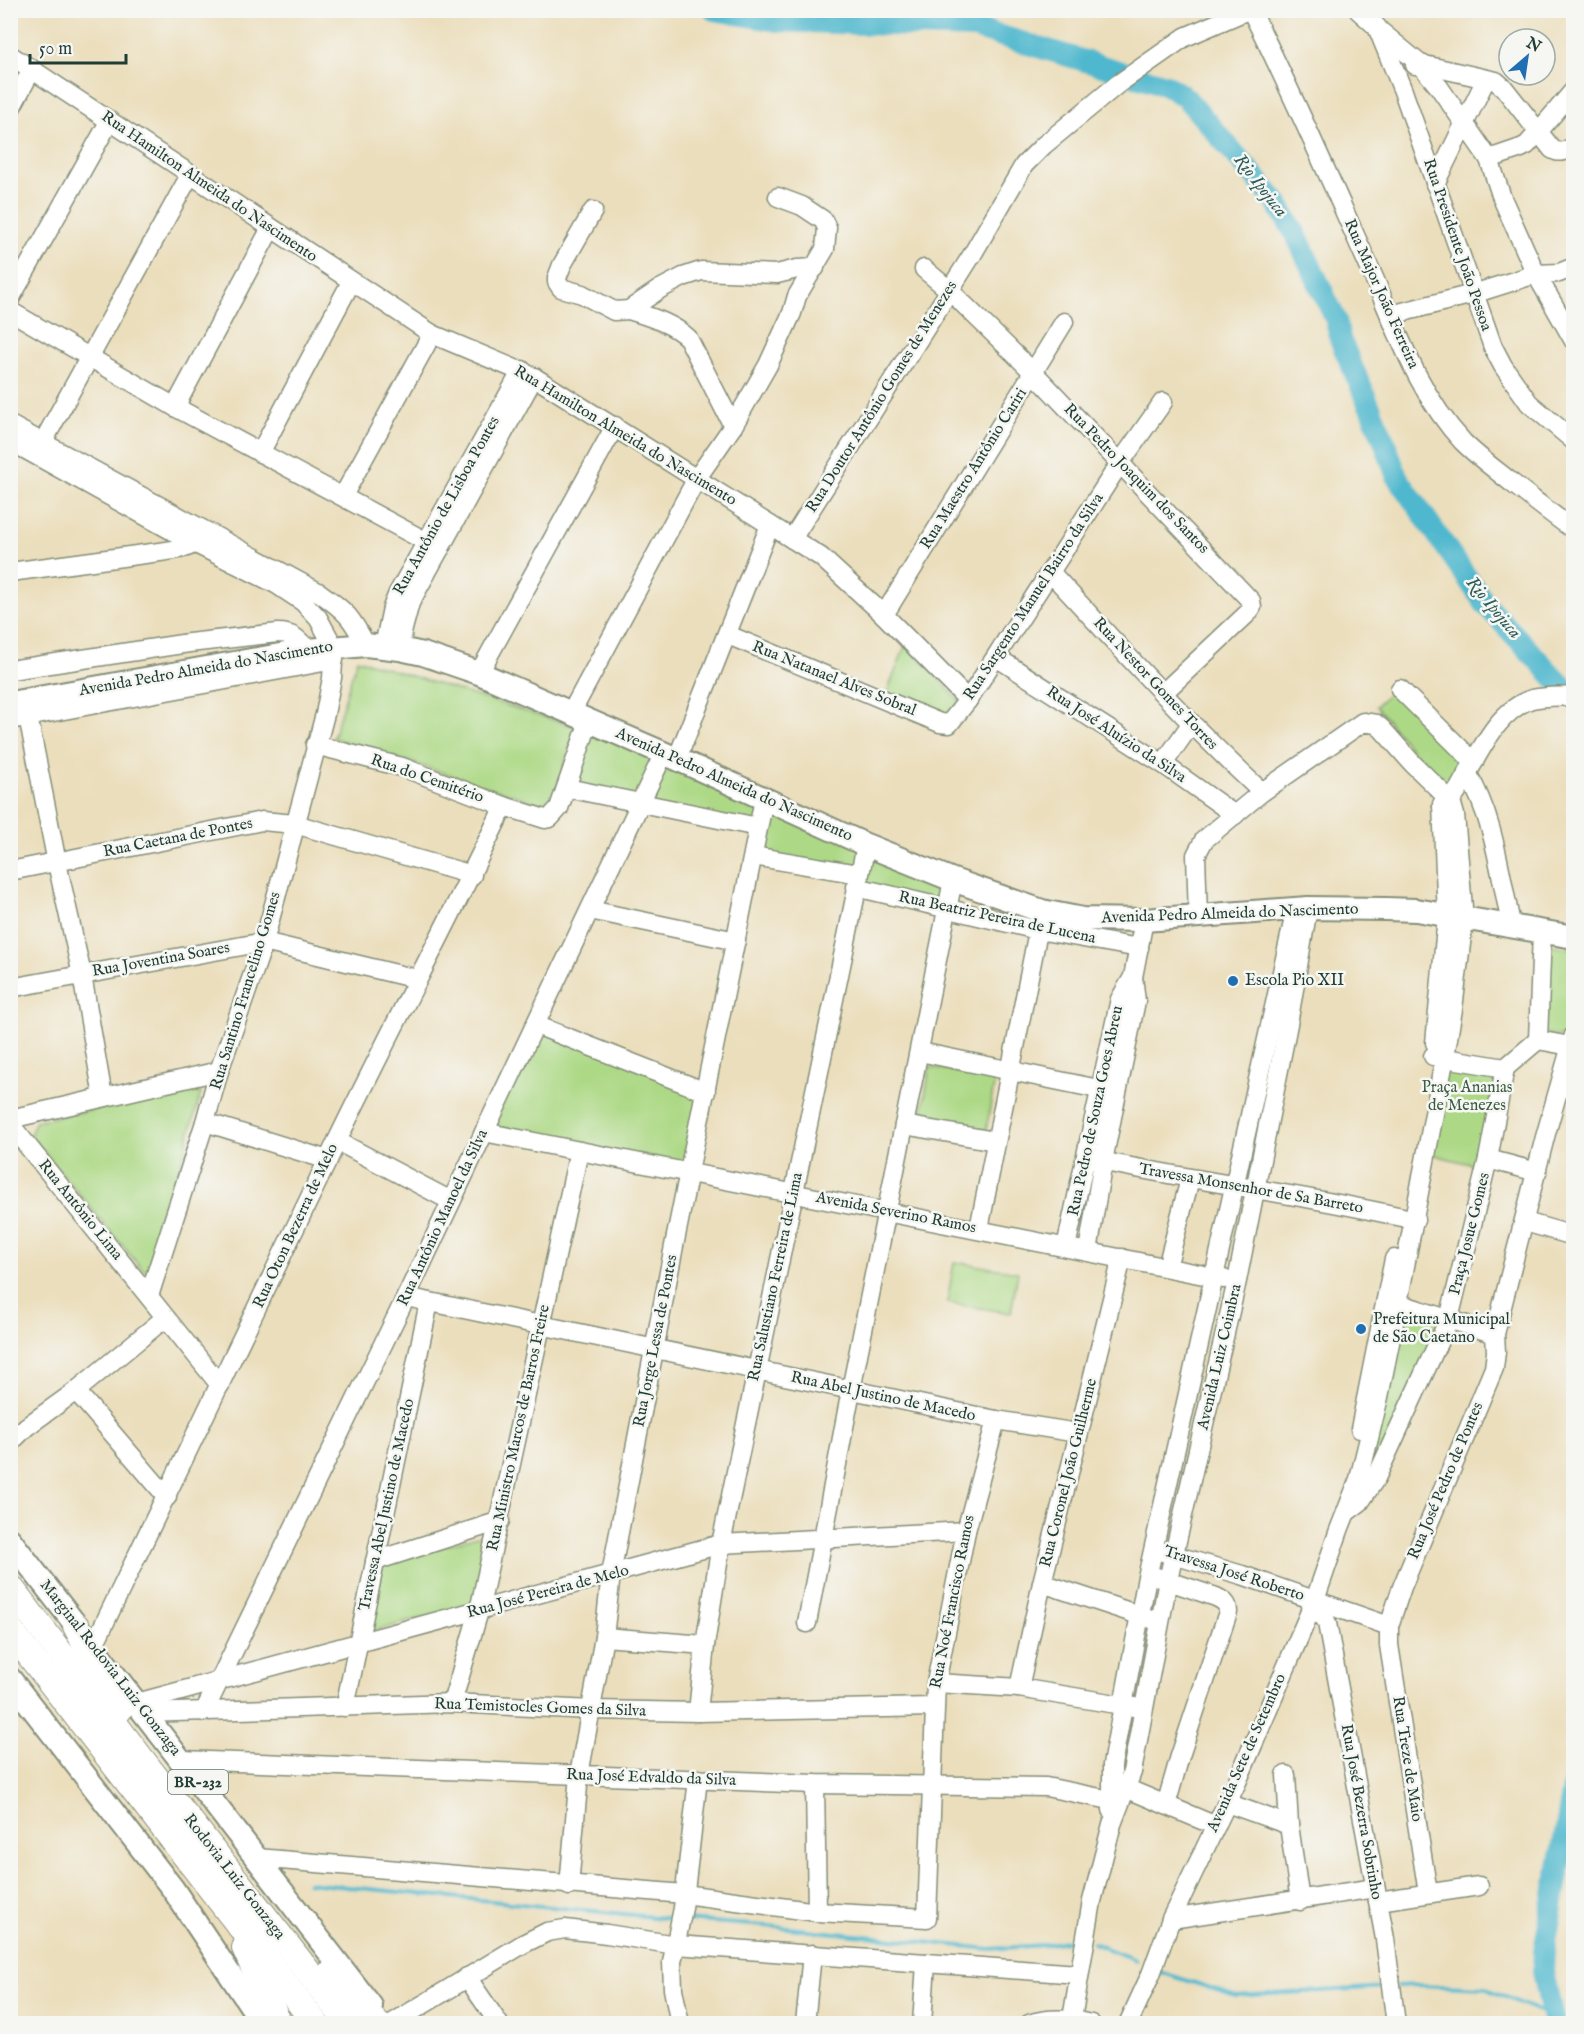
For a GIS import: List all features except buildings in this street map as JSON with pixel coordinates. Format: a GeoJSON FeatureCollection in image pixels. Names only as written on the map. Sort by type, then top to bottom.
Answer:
{"type":"FeatureCollection","features":[{"type":"Feature","properties":{"kind":"highway","name":"Rodovia Luiz Gonzaga"},"geometry":{"type":"LineString","coordinates":[[10,1587],[349,2024]]}},
{"type":"Feature","properties":{"kind":"highway"},"geometry":{"type":"LineString","coordinates":[[76,1626],[118,1709],[142,1749],[149,1769]]}},
{"type":"Feature","properties":{"kind":"highway","name":"Rodovia Luiz Gonzaga"},"geometry":{"type":"LineString","coordinates":[[10,1630],[314,2020]]}},
{"type":"Feature","properties":{"kind":"highway"},"geometry":{"type":"LineString","coordinates":[[190,1859],[197,1879],[245,1948],[279,2024]]}},
{"type":"Feature","properties":{"kind":"highway"},"geometry":{"type":"LineString","coordinates":[[227,1867],[262,1898],[305,1951],[377,2024]]}},
{"type":"Feature","properties":{"kind":"main road","name":"Avenida Pedro Almeida do Nascimento"},"geometry":{"type":"LineString","coordinates":[[19,710],[308,650],[334,653],[383,647],[423,654],[479,673],[866,844],[953,880],[1040,921],[1144,920],[1302,909],[1386,909],[1416,910],[1574,937]]}},
{"type":"Feature","properties":{"kind":"main road","name":"Marginal Rodovia Luiz Gonzaga"},"geometry":{"type":"LineString","coordinates":[[10,1540],[385,2024]]}},
{"type":"Feature","properties":{"kind":"main road"},"geometry":{"type":"LineString","coordinates":[[10,1679],[173,1889],[263,2024]]}},
{"type":"Feature","properties":{"kind":"street","name":"Rua Doutor Antônio Gomes de Menezes"},"geometry":{"type":"LineString","coordinates":[[792,539],[972,255],[1024,165],[1044,145],[1118,84],[1185,37],[1250,10]]}},
{"type":"Feature","properties":{"kind":"street","name":"Rua Major João Ferreira"},"geometry":{"type":"LineString","coordinates":[[1250,10],[1277,61],[1406,356],[1442,416],[1464,442],[1574,530]]}},
{"type":"Feature","properties":{"kind":"street","name":"Rua Presidente João Pessoa"},"geometry":{"type":"LineString","coordinates":[[1358,10],[1420,64],[1489,159],[1502,198],[1536,273],[1574,341]]}},
{"type":"Feature","properties":{"kind":"street"},"geometry":{"type":"LineString","coordinates":[[1367,10],[1377,27]]}},
{"type":"Feature","properties":{"kind":"street","name":"Rua Presidente João Pessoa"},"geometry":{"type":"LineString","coordinates":[[1377,27],[1412,113],[1493,347],[1529,403],[1574,441]]}},
{"type":"Feature","properties":{"kind":"street","name":"Rua Hamilton Almeida do Nascimento"},"geometry":{"type":"LineString","coordinates":[[10,55],[432,334],[528,373],[821,557],[884,615],[968,700]]}},
{"type":"Feature","properties":{"kind":"street"},"geometry":{"type":"LineString","coordinates":[[1392,68],[1420,64],[1496,81],[1552,148],[1564,152],[1574,146]]}},
{"type":"Feature","properties":{"kind":"street"},"geometry":{"type":"LineString","coordinates":[[10,110],[32,69]]}},
{"type":"Feature","properties":{"kind":"street"},"geometry":{"type":"LineString","coordinates":[[1435,184],[1486,79]]}},
{"type":"Feature","properties":{"kind":"street"},"geometry":{"type":"LineString","coordinates":[[1489,159],[1521,148],[1574,90]]}},
{"type":"Feature","properties":{"kind":"street"},"geometry":{"type":"LineString","coordinates":[[10,300],[109,122]]}},
{"type":"Feature","properties":{"kind":"street"},"geometry":{"type":"LineString","coordinates":[[39,449],[190,175]]}},
{"type":"Feature","properties":{"kind":"street"},"geometry":{"type":"LineString","coordinates":[[758,827],[567,788],[580,717],[697,478],[733,426],[779,343],[797,296],[825,249],[827,235],[823,220],[802,206],[778,197]]}},
{"type":"Feature","properties":{"kind":"street"},"geometry":{"type":"LineString","coordinates":[[593,211],[556,278],[561,288],[582,294],[614,312],[629,310],[660,289],[701,271],[777,274],[797,269],[815,268]]}},
{"type":"Feature","properties":{"kind":"street"},"geometry":{"type":"LineString","coordinates":[[175,406],[271,228]]}},
{"type":"Feature","properties":{"kind":"street"},"geometry":{"type":"LineString","coordinates":[[1390,315],[1473,294],[1536,273],[1559,273],[1574,267]]}},
{"type":"Feature","properties":{"kind":"street","name":"Rua Pedro Joaquim dos Santos"},"geometry":{"type":"LineString","coordinates":[[924,269],[949,290],[1033,372],[1251,601],[1252,607],[1248,613],[1163,693]]}},
{"type":"Feature","properties":{"kind":"street"},"geometry":{"type":"LineString","coordinates":[[260,453],[351,282]]}},
{"type":"Feature","properties":{"kind":"street"},"geometry":{"type":"LineString","coordinates":[[629,310],[668,324],[680,330],[688,338],[733,426]]}},
{"type":"Feature","properties":{"kind":"street"},"geometry":{"type":"LineString","coordinates":[[10,311],[175,406],[433,545]]}},
{"type":"Feature","properties":{"kind":"street","name":"Rua Maestro Antônio Cariri"},"geometry":{"type":"LineString","coordinates":[[884,615],[1064,322]]}},
{"type":"Feature","properties":{"kind":"street"},"geometry":{"type":"LineString","coordinates":[[343,496],[432,334]]}},
{"type":"Feature","properties":{"kind":"street","name":"Rua Antônio de Lisboa Pontes"},"geometry":{"type":"LineString","coordinates":[[383,647],[392,608],[433,545],[528,373]]}},
{"type":"Feature","properties":{"kind":"street","name":"Rua Sargento Manuel Bairro da Silva"},"geometry":{"type":"LineString","coordinates":[[940,723],[949,724],[968,700],[1120,463],[1163,402]]}},
{"type":"Feature","properties":{"kind":"street"},"geometry":{"type":"LineString","coordinates":[[10,425],[39,449],[202,538],[303,602],[318,618],[334,653],[19,710],[82,975],[103,1097]]}},
{"type":"Feature","properties":{"kind":"street"},"geometry":{"type":"LineString","coordinates":[[479,673],[615,426]]}},
{"type":"Feature","properties":{"kind":"street"},"geometry":{"type":"LineString","coordinates":[[10,441],[39,449]]}},
{"type":"Feature","properties":{"kind":"street"},"geometry":{"type":"LineString","coordinates":[[671,756],[728,635],[770,525]]}},
{"type":"Feature","properties":{"kind":"street"},"geometry":{"type":"LineString","coordinates":[[10,572],[167,552],[202,538],[320,593],[344,610],[383,647]]}},
{"type":"Feature","properties":{"kind":"street"},"geometry":{"type":"LineString","coordinates":[[10,555],[33,568]]}},
{"type":"Feature","properties":{"kind":"street","name":"Rua Nestor Gomes Torres"},"geometry":{"type":"LineString","coordinates":[[1050,572],[1217,750],[1262,792]]}},
{"type":"Feature","properties":{"kind":"street"},"geometry":{"type":"LineString","coordinates":[[10,670],[189,643],[278,633],[292,634],[308,650]]}},
{"type":"Feature","properties":{"kind":"street","name":"Rua Natanael Alves Sobral"},"geometry":{"type":"LineString","coordinates":[[728,635],[940,723]]}},
{"type":"Feature","properties":{"kind":"street","name":"Rua Santino Francelino Gomes"},"geometry":{"type":"LineString","coordinates":[[149,1296],[219,1071],[264,942],[325,714],[334,653]]}},
{"type":"Feature","properties":{"kind":"street","name":"Rua José Aluízio da Silva"},"geometry":{"type":"LineString","coordinates":[[996,657],[1163,764],[1235,815]]}},
{"type":"Feature","properties":{"kind":"street"},"geometry":{"type":"LineString","coordinates":[[1400,689],[1470,767],[1491,831],[1512,928]]}},
{"type":"Feature","properties":{"kind":"street"},"geometry":{"type":"LineString","coordinates":[[1198,916],[1196,855],[1204,840],[1262,792],[1358,724],[1368,721],[1382,729],[1444,799],[1470,767],[1503,717],[1517,705],[1534,699],[1574,696]]}},
{"type":"Feature","properties":{"kind":"street"},"geometry":{"type":"LineString","coordinates":[[1163,764],[1191,723]]}},
{"type":"Feature","properties":{"kind":"street","name":"Rua do Cemitério"},"geometry":{"type":"LineString","coordinates":[[315,745],[402,767],[537,818],[550,818],[555,813],[567,788]]}},
{"type":"Feature","properties":{"kind":"street","name":"Rua Antônio Manoel da Silva"},"geometry":{"type":"LineString","coordinates":[[204,1712],[406,1297],[640,804],[671,756]]}},
{"type":"Feature","properties":{"kind":"street","name":"Rua Jorge Lessa de Pontes"},"geometry":{"type":"LineString","coordinates":[[568,1886],[579,1775],[604,1637],[611,1574],[764,799]]}},
{"type":"Feature","properties":{"kind":"street","name":"Avenida Sete de Setembro"},"geometry":{"type":"LineString","coordinates":[[1128,2024],[1151,1974],[1170,1919],[1227,1803],[1313,1605],[1339,1530],[1364,1437],[1409,1219],[1446,1009],[1455,918],[1444,799]]}},
{"type":"Feature","properties":{"kind":"street","name":"Rua Oton Bezerra de Melo"},"geometry":{"type":"LineString","coordinates":[[93,1647],[337,1141],[417,979],[472,875],[504,806]]}},
{"type":"Feature","properties":{"kind":"street","name":"Rua Caetana de Pontes"},"geometry":{"type":"LineString","coordinates":[[10,872],[242,824],[262,822],[295,824],[472,875]]}},
{"type":"Feature","properties":{"kind":"street","name":"Rua Salustiano Ferreira de Lima"},"geometry":{"type":"LineString","coordinates":[[698,1712],[705,1645],[721,1544],[866,844]]}},
{"type":"Feature","properties":{"kind":"street","name":"Rua Beatriz Pereira de Lucena"},"geometry":{"type":"LineString","coordinates":[[753,856],[857,881],[947,907],[1040,921],[1139,948]]}},
{"type":"Feature","properties":{"kind":"street"},"geometry":{"type":"LineString","coordinates":[[807,1623],[953,880]]}},
{"type":"Feature","properties":{"kind":"street","name":"Avenida Luiz Coimbra"},"geometry":{"type":"LineString","coordinates":[[1117,1793],[1132,1772],[1168,1580],[1237,1281],[1256,1189],[1279,1022],[1302,909]]}},
{"type":"Feature","properties":{"kind":"street"},"geometry":{"type":"LineString","coordinates":[[590,910],[736,941]]}},
{"type":"Feature","properties":{"kind":"street","name":"Rua Pedro de Souza Goes Abreu"},"geometry":{"type":"LineString","coordinates":[[1066,1247],[1095,1160],[1110,1091],[1120,999],[1133,977],[1144,920]]}},
{"type":"Feature","properties":{"kind":"street"},"geometry":{"type":"LineString","coordinates":[[979,1229],[1040,921]]}},
{"type":"Feature","properties":{"kind":"street"},"geometry":{"type":"LineString","coordinates":[[1538,1040],[1542,932]]}},
{"type":"Feature","properties":{"kind":"street","name":"Rua Joventina Soares"},"geometry":{"type":"LineString","coordinates":[[10,988],[264,942],[417,979]]}},
{"type":"Feature","properties":{"kind":"street","name":"Avenida Luiz Coimbra"},"geometry":{"type":"LineString","coordinates":[[1117,1793],[1112,1765],[1153,1549],[1234,1186],[1279,1022]]}},
{"type":"Feature","properties":{"kind":"street"},"geometry":{"type":"LineString","coordinates":[[536,1024],[706,1092]]}},
{"type":"Feature","properties":{"kind":"street"},"geometry":{"type":"LineString","coordinates":[[1439,1056],[1505,1068],[1538,1040],[1572,1040]]}},
{"type":"Feature","properties":{"kind":"street","name":"Rua José Pedro de Pontes"},"geometry":{"type":"LineString","coordinates":[[1389,1626],[1402,1587],[1494,1368],[1496,1334],[1537,1172],[1568,1071],[1572,1040]]}},
{"type":"Feature","properties":{"kind":"street"},"geometry":{"type":"LineString","coordinates":[[920,1052],[1110,1091]]}},
{"type":"Feature","properties":{"kind":"street","name":"Praça Josue Gomes"},"geometry":{"type":"LineString","coordinates":[[1344,1511],[1354,1508],[1367,1494],[1391,1449],[1449,1319],[1488,1160],[1505,1068]]}},
{"type":"Feature","properties":{"kind":"street"},"geometry":{"type":"LineString","coordinates":[[10,1119],[219,1071]]}},
{"type":"Feature","properties":{"kind":"street"},"geometry":{"type":"LineString","coordinates":[[205,1122],[328,1160]]}},
{"type":"Feature","properties":{"kind":"street","name":"Rua Antônio Lima"},"geometry":{"type":"LineString","coordinates":[[10,1124],[220,1385]]}},
{"type":"Feature","properties":{"kind":"street"},"geometry":{"type":"LineString","coordinates":[[904,1125],[995,1142]]}},
{"type":"Feature","properties":{"kind":"street","name":"Avenida Severino Ramos"},"geometry":{"type":"LineString","coordinates":[[484,1132],[1237,1281]]}},
{"type":"Feature","properties":{"kind":"street"},"geometry":{"type":"LineString","coordinates":[[337,1141],[451,1201]]}},
{"type":"Feature","properties":{"kind":"street","name":"Rua Ministro Marcos de Barros Freire"},"geometry":{"type":"LineString","coordinates":[[453,1703],[479,1611],[500,1521],[579,1151]]}},
{"type":"Feature","properties":{"kind":"street","name":"Rua Pedro de Souza Goes Abreu"},"geometry":{"type":"LineString","coordinates":[[1088,1251],[1095,1160]]}},
{"type":"Feature","properties":{"kind":"street","name":"Travessa Monsenhor de Sa Barreto"},"geometry":{"type":"LineString","coordinates":[[1095,1160],[1409,1219]]}},
{"type":"Feature","properties":{"kind":"street"},"geometry":{"type":"LineString","coordinates":[[1488,1160],[1537,1172]]}},
{"type":"Feature","properties":{"kind":"street"},"geometry":{"type":"LineString","coordinates":[[1167,1267],[1190,1179]]}},
{"type":"Feature","properties":{"kind":"street"},"geometry":{"type":"LineString","coordinates":[[1525,1222],[1574,1236]]}},
{"type":"Feature","properties":{"kind":"street","name":"Rua Coronel João Guilherme"},"geometry":{"type":"LineString","coordinates":[[1019,1688],[1042,1583],[1122,1258]]}},
{"type":"Feature","properties":{"kind":"street","name":"Rua Abel Justino de Macedo"},"geometry":{"type":"LineString","coordinates":[[406,1297],[996,1420],[1078,1433]]}},
{"type":"Feature","properties":{"kind":"street"},"geometry":{"type":"LineString","coordinates":[[1392,1301],[1496,1334]]}},
{"type":"Feature","properties":{"kind":"street","name":"Travessa Abel Justino de Macedo"},"geometry":{"type":"LineString","coordinates":[[345,1707],[429,1302]]}},
{"type":"Feature","properties":{"kind":"street"},"geometry":{"type":"LineString","coordinates":[[10,1443],[26,1427],[76,1391],[165,1318]]}},
{"type":"Feature","properties":{"kind":"street"},"geometry":{"type":"LineString","coordinates":[[76,1391],[167,1497]]}},
{"type":"Feature","properties":{"kind":"street","name":"Rua Noé Francisco Ramos"},"geometry":{"type":"LineString","coordinates":[[817,1912],[927,1918],[936,1683],[966,1531],[996,1420]]}},
{"type":"Feature","properties":{"kind":"street"},"geometry":{"type":"LineString","coordinates":[[1364,1437],[1391,1449]]}},
{"type":"Feature","properties":{"kind":"street"},"geometry":{"type":"LineString","coordinates":[[375,1562],[500,1521]]}},
{"type":"Feature","properties":{"kind":"street","name":"Rua José Pereira de Melo"},"geometry":{"type":"LineString","coordinates":[[141,1708],[219,1681],[721,1544],[966,1531]]}},
{"type":"Feature","properties":{"kind":"street","name":"Travessa José Roberto"},"geometry":{"type":"LineString","coordinates":[[1153,1549],[1313,1605],[1389,1626]]}},
{"type":"Feature","properties":{"kind":"street"},"geometry":{"type":"LineString","coordinates":[[1148,1574],[1224,1601],[1228,1606],[1166,1804]]}},
{"type":"Feature","properties":{"kind":"street"},"geometry":{"type":"LineString","coordinates":[[1042,1583],[1140,1617],[1160,1621]]}},
{"type":"Feature","properties":{"kind":"street","name":"Rua José Bezerra Sobrinho"},"geometry":{"type":"LineString","coordinates":[[1313,1605],[1324,1617],[1326,1623],[1388,1962],[1396,2024]]}},
{"type":"Feature","properties":{"kind":"street","name":"Rua Treze de Maio"},"geometry":{"type":"LineString","coordinates":[[1389,1626],[1389,1645],[1428,1893]]}},
{"type":"Feature","properties":{"kind":"street"},"geometry":{"type":"LineString","coordinates":[[604,1637],[705,1645]]}},
{"type":"Feature","properties":{"kind":"street"},"geometry":{"type":"LineString","coordinates":[[936,1683],[1019,1688],[1145,1708]]}},
{"type":"Feature","properties":{"kind":"street","name":"Rua Temistocles Gomes da Silva"},"geometry":{"type":"LineString","coordinates":[[141,1708],[204,1712],[453,1703],[592,1710],[698,1712],[934,1707]]}},
{"type":"Feature","properties":{"kind":"street","name":"Rua José Edvaldo da Silva"},"geometry":{"type":"LineString","coordinates":[[182,1760],[815,1784],[1046,1787],[1117,1793],[1166,1804],[1216,1826]]}},
{"type":"Feature","properties":{"kind":"street"},"geometry":{"type":"LineString","coordinates":[[1286,1775],[1289,1826],[1300,1901]]}},
{"type":"Feature","properties":{"kind":"street"},"geometry":{"type":"LineString","coordinates":[[680,2024],[673,1989],[672,1962],[684,1901],[698,1779]]}},
{"type":"Feature","properties":{"kind":"street"},"geometry":{"type":"LineString","coordinates":[[257,1858],[568,1886],[684,1901],[817,1912],[815,1784]]}},
{"type":"Feature","properties":{"kind":"street"},"geometry":{"type":"LineString","coordinates":[[1072,2019],[1092,1901],[1112,1824],[1117,1793]]}},
{"type":"Feature","properties":{"kind":"street"},"geometry":{"type":"LineString","coordinates":[[1227,1803],[1289,1826]]}},
{"type":"Feature","properties":{"kind":"street"},"geometry":{"type":"LineString","coordinates":[[1170,1919],[1300,1901],[1376,1894],[1428,1893],[1479,1886]]}},
{"type":"Feature","properties":{"kind":"street"},"geometry":{"type":"LineString","coordinates":[[391,2024],[467,1977],[547,1932],[565,1929],[926,1964],[1079,1974]]}},
{"type":"Feature","properties":{"kind":"street"},"geometry":{"type":"LineString","coordinates":[[805,2024],[812,1954]]}},
{"type":"Feature","properties":{"kind":"street"},"geometry":{"type":"LineString","coordinates":[[922,2024],[926,1964]]}},
{"type":"Feature","properties":{"kind":"street"},"geometry":{"type":"LineString","coordinates":[[467,1977],[499,2024]]}},
{"type":"Feature","properties":{"kind":"street"},"geometry":{"type":"LineString","coordinates":[[1032,2023],[1072,2019],[1091,2024]]}},
{"type":"Feature","properties":{"kind":"green space"},"geometry":{"type":"Polygon","coordinates":[[[906,644],[966,708],[955,726],[884,700],[906,644]]]}},
{"type":"Feature","properties":{"kind":"green space"},"geometry":{"type":"Polygon","coordinates":[[[357,659],[576,727],[551,807],[333,738],[357,659]]]}},
{"type":"Feature","properties":{"kind":"green space"},"geometry":{"type":"Polygon","coordinates":[[[1392,691],[1466,758],[1446,785],[1415,754],[1376,706],[1392,691]]]}},
{"type":"Feature","properties":{"kind":"green space"},"geometry":{"type":"Polygon","coordinates":[[[589,721],[957,877],[950,909],[857,890],[860,877],[754,852],[759,830],[567,788],[589,721]]]}},
{"type":"Feature","properties":{"kind":"green space"},"geometry":{"type":"Polygon","coordinates":[[[1547,944],[1573,949],[1573,1018],[1566,1038],[1542,1033],[1547,944]]]}},
{"type":"Feature","properties":{"kind":"green space"},"geometry":{"type":"Polygon","coordinates":[[[536,1025],[706,1092],[689,1173],[484,1132],[536,1025]]]}},
{"type":"Feature","properties":{"kind":"green space","name":"Praça Ananias de Menezes"},"geometry":{"type":"Polygon","coordinates":[[[1446,1062],[1499,1072],[1482,1167],[1430,1154],[1446,1062]]]}},
{"type":"Feature","properties":{"kind":"green space"},"geometry":{"type":"Polygon","coordinates":[[[930,1067],[995,1079],[986,1131],[921,1119],[930,1067]]]}},
{"type":"Feature","properties":{"kind":"green space"},"geometry":{"type":"Polygon","coordinates":[[[193,1090],[201,1093],[150,1271],[142,1269],[30,1135],[36,1121],[193,1090]]]}},
{"type":"Feature","properties":{"kind":"green space"},"geometry":{"type":"Polygon","coordinates":[[[954,1262],[1018,1272],[1011,1313],[947,1303],[954,1262]]]}},
{"type":"Feature","properties":{"kind":"green space"},"geometry":{"type":"Polygon","coordinates":[[[1401,1306],[1452,1319],[1391,1458],[1357,1480],[1401,1306]]]}},
{"type":"Feature","properties":{"kind":"green space"},"geometry":{"type":"Polygon","coordinates":[[[490,1532],[476,1604],[370,1632],[382,1565],[490,1532]]]}},
{"type":"Feature","properties":{"kind":"waterway","name":"Rio Ipojuca"},"geometry":{"type":"LineString","coordinates":[[714,10],[777,21],[974,28],[1166,85],[1185,97],[1275,200],[1295,233],[1336,320],[1340,339],[1382,435],[1397,477],[1486,605],[1569,693]]}},
{"type":"Feature","properties":{"kind":"waterway","name":"Rio Ipojuca"},"geometry":{"type":"LineString","coordinates":[[1554,2024],[1543,1971],[1544,1952],[1574,1783]]}},
{"type":"Feature","properties":{"kind":"waterway"},"geometry":{"type":"LineString","coordinates":[[308,1883],[674,1919]]}},
{"type":"Feature","properties":{"kind":"waterway"},"geometry":{"type":"LineString","coordinates":[[685,1920],[778,1927],[990,1949],[1043,1945],[1072,1940]]}},
{"type":"Feature","properties":{"kind":"waterway"},"geometry":{"type":"LineString","coordinates":[[1093,1943],[1136,1960]]}},
{"type":"Feature","properties":{"kind":"waterway"},"geometry":{"type":"LineString","coordinates":[[1160,1972],[1236,1996],[1387,1987]]}},
{"type":"Feature","properties":{"kind":"waterway"},"geometry":{"type":"LineString","coordinates":[[1397,1986],[1484,1988],[1553,2017]]}},
{"type":"Feature","properties":{"kind":"place","name":"Escola Pio XII"},"geometry":{"type":"Point","coordinates":[1233,981]}},
{"type":"Feature","properties":{"kind":"place","name":"Prefeitura Municipal de São Caetano"},"geometry":{"type":"Point","coordinates":[1361,1329]}}]}
